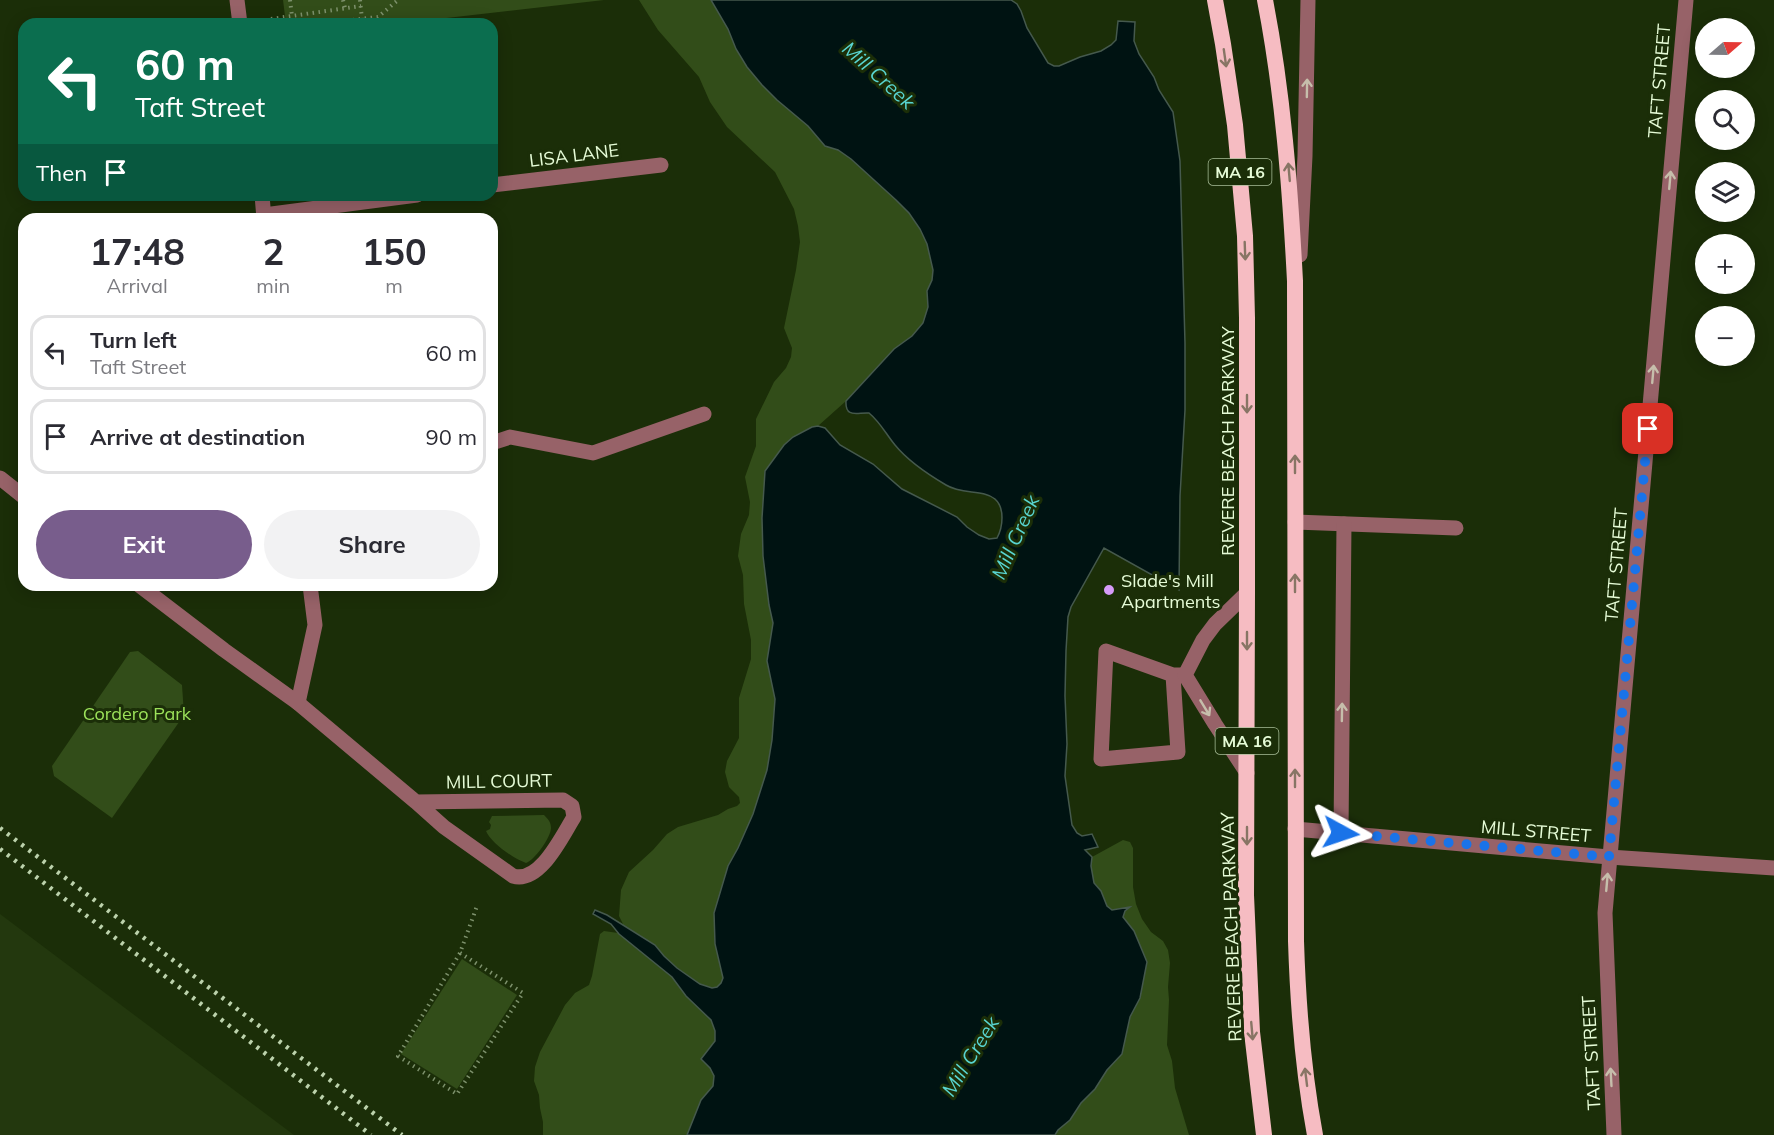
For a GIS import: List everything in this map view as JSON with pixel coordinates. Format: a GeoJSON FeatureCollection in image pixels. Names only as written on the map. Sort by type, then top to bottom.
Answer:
{"type":"FeatureCollection","features":[{"type":"Feature","properties":{"kind":"highway","name":"REVERE BEACH PARKWAY"},"geometry":{"type":"LineString","coordinates":[[1215,0],[1234,116],[1245,236],[1247,318],[1246,895],[1249,978],[1264,1135]]}},
{"type":"Feature","properties":{"kind":"highway","name":"MA 16"},"geometry":{"type":"LineString","coordinates":[[1265,0],[1280,88],[1291,198],[1295,281],[1296,941],[1299,1015],[1315,1135]]}},
{"type":"Feature","properties":{"kind":"street"},"geometry":{"type":"LineString","coordinates":[[237,0],[239,18]]}},
{"type":"Feature","properties":{"kind":"street"},"geometry":{"type":"LineString","coordinates":[[1295,336],[1305,156],[1308,0]]}},
{"type":"Feature","properties":{"kind":"street","name":"TAFT STREET"},"geometry":{"type":"LineString","coordinates":[[1614,1135],[1605,913],[1686,0]]}},
{"type":"Feature","properties":{"kind":"street","name":"LISA LANE"},"geometry":{"type":"LineString","coordinates":[[498,184],[661,165]]}},
{"type":"Feature","properties":{"kind":"street"},"geometry":{"type":"LineString","coordinates":[[292,213],[375,201]]}},
{"type":"Feature","properties":{"kind":"street"},"geometry":{"type":"LineString","coordinates":[[498,441],[510,437],[593,453],[704,414]]}},
{"type":"Feature","properties":{"kind":"street"},"geometry":{"type":"LineString","coordinates":[[0,478],[18,492]]}},
{"type":"Feature","properties":{"kind":"street"},"geometry":{"type":"LineString","coordinates":[[1295,522],[1456,528]]}},
{"type":"Feature","properties":{"kind":"street"},"geometry":{"type":"LineString","coordinates":[[1341,833],[1344,524]]}},
{"type":"Feature","properties":{"kind":"street","name":"MILL COURT"},"geometry":{"type":"LineString","coordinates":[[147,591],[298,703],[444,827],[513,876],[525,877],[538,870],[574,817],[572,806],[563,800],[416,801]]}},
{"type":"Feature","properties":{"kind":"street"},"geometry":{"type":"LineString","coordinates":[[298,703],[315,625],[311,591]]}},
{"type":"Feature","properties":{"kind":"street"},"geometry":{"type":"LineString","coordinates":[[1247,593],[1215,624],[1179,675],[1178,752],[1101,759],[1106,651],[1179,675],[1247,772]]}},
{"type":"Feature","properties":{"kind":"street","name":"MILL STREET"},"geometry":{"type":"LineString","coordinates":[[1295,829],[1609,857],[1774,868]]}},
{"type":"Feature","properties":{"kind":"path"},"geometry":{"type":"LineString","coordinates":[[290,0],[292,16]]}},
{"type":"Feature","properties":{"kind":"path"},"geometry":{"type":"LineString","coordinates":[[343,0],[345,8]]}},
{"type":"Feature","properties":{"kind":"path"},"geometry":{"type":"LineString","coordinates":[[360,0],[362,18]]}},
{"type":"Feature","properties":{"kind":"path"},"geometry":{"type":"LineString","coordinates":[[367,18],[378,16],[398,0]]}},
{"type":"Feature","properties":{"kind":"path"},"geometry":{"type":"LineString","coordinates":[[278,18],[361,6]]}},
{"type":"Feature","properties":{"kind":"path"},"geometry":{"type":"LineString","coordinates":[[460,953],[523,993],[457,1094],[398,1056],[460,953],[477,906]]}},
{"type":"Feature","properties":{"kind":"shaded area"},"geometry":{"type":"Polygon","coordinates":[[[0,914],[294,1135],[0,1135],[0,914]]]}},
{"type":"Feature","properties":{"kind":"green space"},"geometry":{"type":"Polygon","coordinates":[[[283,0],[604,0],[446,18],[285,18],[283,0]]]}},
{"type":"Feature","properties":{"kind":"green space"},"geometry":{"type":"Polygon","coordinates":[[[639,0],[752,0],[916,155],[1019,491],[998,538],[1001,512],[994,499],[984,494],[952,488],[939,481],[900,451],[869,413],[849,412],[846,401],[818,426],[812,427],[879,1135],[543,1135],[539,1095],[534,1081],[535,1067],[540,1052],[565,1005],[575,993],[589,985],[600,934],[604,931],[618,933],[611,924],[593,914],[595,910],[623,924],[619,916],[621,890],[629,872],[667,834],[678,827],[718,815],[740,803],[739,797],[729,787],[725,772],[727,761],[739,738],[739,698],[751,659],[751,640],[744,604],[743,575],[738,556],[741,534],[749,515],[750,502],[745,477],[756,446],[756,419],[774,382],[786,368],[792,348],[784,328],[800,242],[794,209],[775,172],[727,127],[710,102],[699,77],[658,30],[639,0]]]}},
{"type":"Feature","properties":{"kind":"green space"},"geometry":{"type":"Polygon","coordinates":[[[1071,607],[1068,617],[1066,651],[1065,776],[1072,825],[1082,836],[1092,834],[1098,847],[1085,850],[1092,857],[1123,840],[1130,842],[1133,848],[1133,887],[1136,904],[1151,932],[1163,941],[1168,950],[1170,963],[1167,1045],[1172,1061],[1175,1088],[1189,1135],[964,1135],[1020,736],[1071,607]]]}},
{"type":"Feature","properties":{"kind":"green space","name":"Cordero Park"},"geometry":{"type":"Polygon","coordinates":[[[138,651],[182,685],[184,715],[112,818],[54,776],[52,766],[130,652],[138,651]]]}},
{"type":"Feature","properties":{"kind":"green space"},"geometry":{"type":"Polygon","coordinates":[[[544,815],[550,822],[550,832],[538,853],[526,863],[503,850],[486,831],[490,829],[489,822],[492,816],[544,815]]]}},
{"type":"Feature","properties":{"kind":"green space"},"geometry":{"type":"Polygon","coordinates":[[[462,959],[517,995],[457,1089],[401,1054],[462,959]]]}},
{"type":"Feature","properties":{"kind":"water","name":"Mill Creek"},"geometry":{"type":"Polygon","coordinates":[[[711,0],[1011,0],[1017,4],[1027,28],[1048,63],[1054,66],[1101,51],[1116,40],[1118,21],[1135,22],[1134,41],[1139,54],[1173,112],[1180,161],[1185,343],[1179,590],[1104,548],[1071,607],[1068,617],[1066,651],[1065,776],[1072,825],[1082,836],[1092,834],[1098,847],[1085,850],[1092,857],[1094,883],[1101,891],[1107,906],[1112,910],[1130,907],[1125,911],[1123,917],[1134,931],[1147,962],[1140,998],[1130,1017],[1122,1054],[1081,1103],[1070,1120],[1055,1135],[687,1135],[701,1100],[713,1086],[714,1076],[701,1059],[715,1041],[715,1031],[711,1020],[686,996],[672,977],[619,934],[611,924],[593,914],[595,910],[607,915],[655,945],[677,968],[700,984],[712,988],[721,983],[723,978],[715,944],[714,913],[728,866],[753,814],[767,770],[772,740],[775,699],[767,661],[773,623],[763,556],[762,518],[765,471],[784,445],[793,437],[812,427],[825,428],[840,445],[873,464],[902,489],[957,517],[979,535],[989,539],[997,538],[1002,523],[1002,512],[995,499],[985,494],[952,488],[939,481],[906,457],[869,413],[853,413],[846,407],[846,401],[894,349],[912,336],[923,323],[928,307],[927,291],[933,270],[927,244],[909,213],[896,200],[851,159],[838,150],[825,146],[808,126],[762,85],[736,49],[728,29],[711,0]]]}},
{"type":"Feature","properties":{"kind":"railway"},"geometry":{"type":"LineString","coordinates":[[0,828],[402,1135]]}},
{"type":"Feature","properties":{"kind":"railway"},"geometry":{"type":"LineString","coordinates":[[0,849],[371,1135]]}},
{"type":"Feature","properties":{"kind":"place","name":"Slade's Mill Apartments"},"geometry":{"type":"Point","coordinates":[1109,590]}},
{"type":"Feature","properties":{"kind":"route"},"geometry":{"type":"LineString","coordinates":[[1341,833],[1609,857],[1648,429]]}}]}
